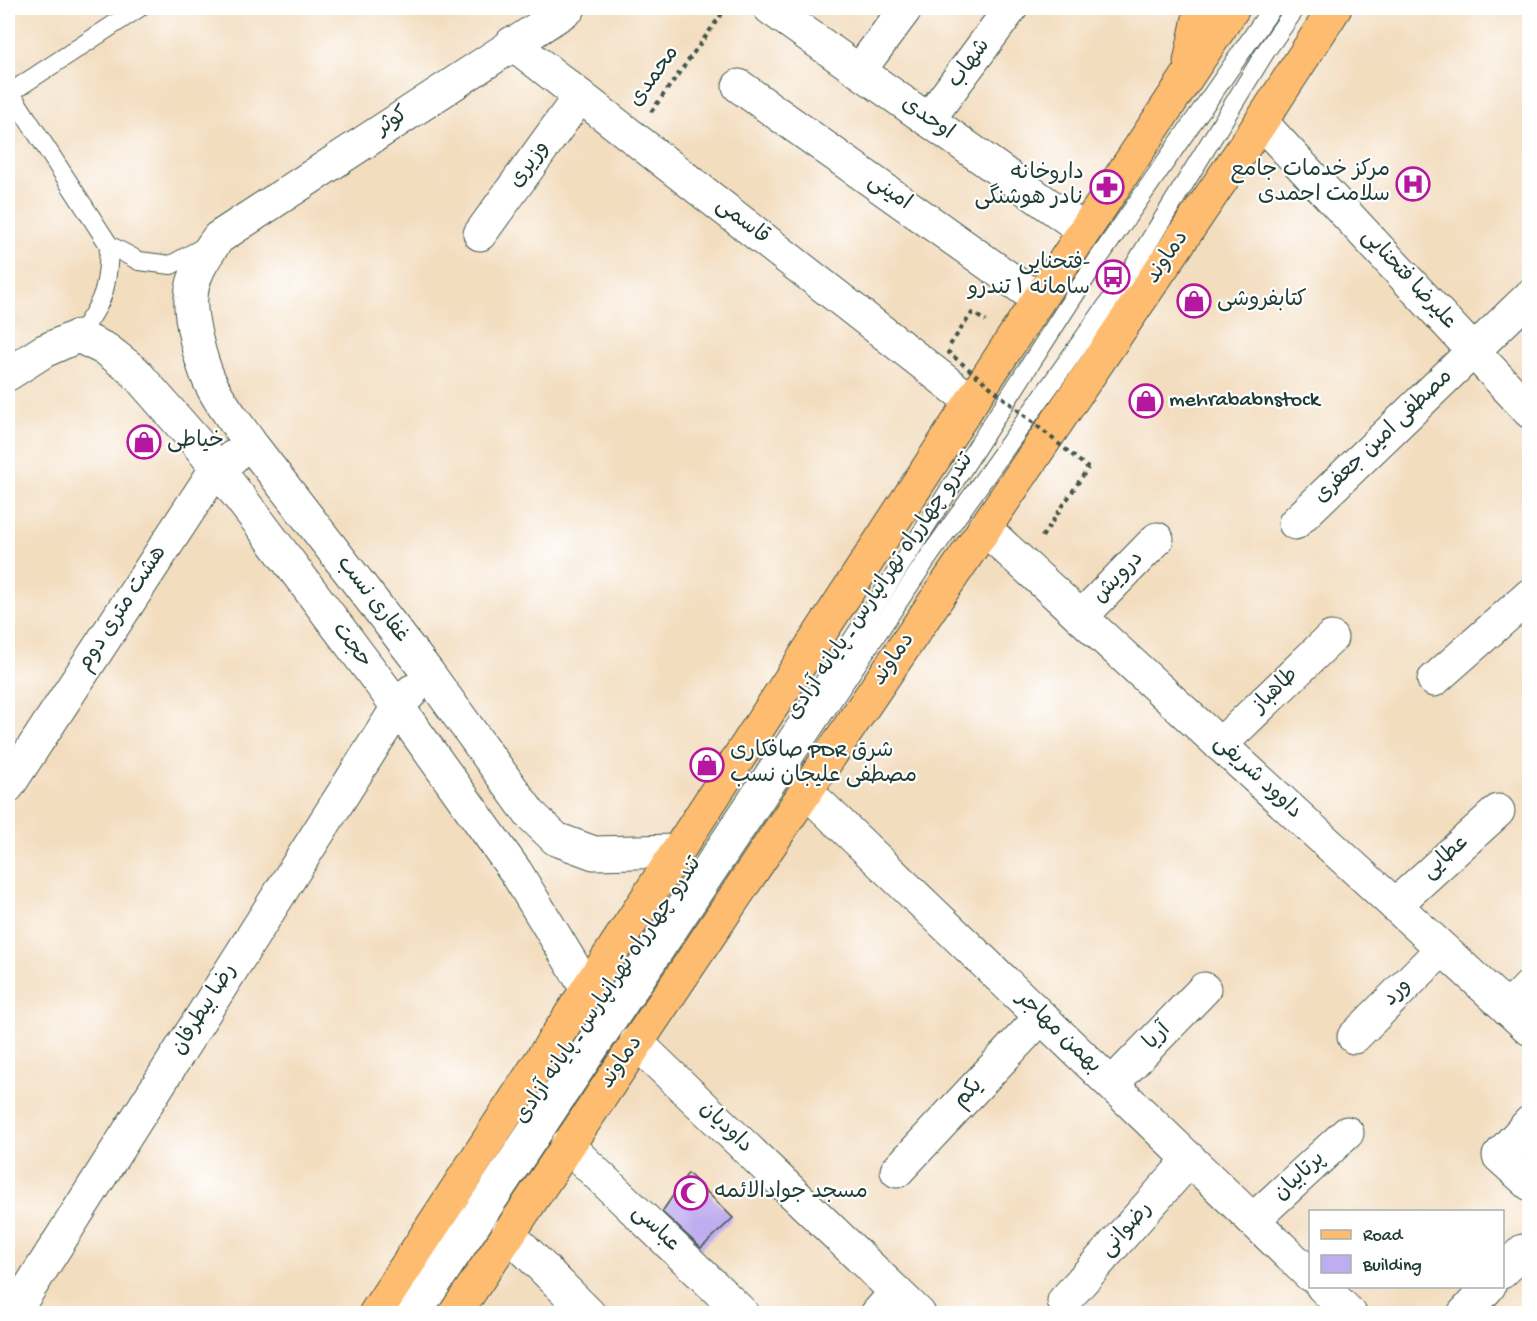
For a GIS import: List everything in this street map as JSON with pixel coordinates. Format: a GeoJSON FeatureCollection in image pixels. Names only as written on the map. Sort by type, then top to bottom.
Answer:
{"type":"FeatureCollection","features":[{"type":"Feature","properties":{"kind":"main road"},"geometry":{"type":"LineString","coordinates":[[1188,73],[1201,8]]}},
{"type":"Feature","properties":{"kind":"main road"},"geometry":{"type":"LineString","coordinates":[[375,1314],[1038,299],[1233,8]]}},
{"type":"Feature","properties":{"kind":"main road","name":"دماوند"},"geometry":{"type":"LineString","coordinates":[[455,1314],[567,1144],[1261,122],[1335,8]]}},
{"type":"Feature","properties":{"kind":"street","name":"کوثر"},"geometry":{"type":"LineString","coordinates":[[218,238],[512,43],[569,8]]}},
{"type":"Feature","properties":{"kind":"street","name":"اوحدی"},"geometry":{"type":"LineString","coordinates":[[770,8],[1084,230]]}},
{"type":"Feature","properties":{"kind":"street"},"geometry":{"type":"LineString","coordinates":[[859,70],[906,8]]}},
{"type":"Feature","properties":{"kind":"street","name":"شهاب"},"geometry":{"type":"LineString","coordinates":[[928,120],[1011,8]]}},
{"type":"Feature","properties":{"kind":"street","name":"قاسمی"},"geometry":{"type":"LineString","coordinates":[[512,43],[971,401]]}},
{"type":"Feature","properties":{"kind":"street","name":"امینی"},"geometry":{"type":"LineString","coordinates":[[739,86],[1038,299]]}},
{"type":"Feature","properties":{"kind":"street","name":"وزیری"},"geometry":{"type":"LineString","coordinates":[[480,234],[580,96]]}},
{"type":"Feature","properties":{"kind":"street","name":"علیرضا فتحنایی"},"geometry":{"type":"LineString","coordinates":[[1261,122],[1530,412]]}},
{"type":"Feature","properties":{"kind":"street","name":"غفاری نسب"},"geometry":{"type":"LineString","coordinates":[[218,238],[202,259],[195,278],[190,297],[194,324],[210,382],[251,444],[428,673],[530,814],[556,839],[594,853],[677,851]]}},
{"type":"Feature","properties":{"kind":"street","name":"مصطفی امین جعفری"},"geometry":{"type":"LineString","coordinates":[[1295,523],[1530,296]]}},
{"type":"Feature","properties":{"kind":"street"},"geometry":{"type":"LineString","coordinates":[[8,374],[44,351],[78,336]]}},
{"type":"Feature","properties":{"kind":"street","name":"حجت"},"geometry":{"type":"LineString","coordinates":[[78,336],[107,350],[134,371],[216,469],[398,707],[516,872],[586,989]]}},
{"type":"Feature","properties":{"kind":"street","name":"هشت متری دوم"},"geometry":{"type":"LineString","coordinates":[[8,786],[216,469],[251,444]]}},
{"type":"Feature","properties":{"kind":"street","name":"داوود شریفی"},"geometry":{"type":"LineString","coordinates":[[984,528],[1442,949],[1522,1008]]}},
{"type":"Feature","properties":{"kind":"street","name":"درویش"},"geometry":{"type":"LineString","coordinates":[[1081,617],[1157,539]]}},
{"type":"Feature","properties":{"kind":"street"},"geometry":{"type":"LineString","coordinates":[[1434,680],[1530,595]]}},
{"type":"Feature","properties":{"kind":"street","name":"طاهباز"},"geometry":{"type":"LineString","coordinates":[[1220,745],[1331,638]]}},
{"type":"Feature","properties":{"kind":"street","name":"رضا بیطرفان"},"geometry":{"type":"LineString","coordinates":[[13,1314],[398,707],[428,673]]}},
{"type":"Feature","properties":{"kind":"street","name":"بهمن مهاجر"},"geometry":{"type":"LineString","coordinates":[[806,791],[1309,1273]]}},
{"type":"Feature","properties":{"kind":"street","name":"عطایی"},"geometry":{"type":"LineString","coordinates":[[1395,905],[1498,811]]}},
{"type":"Feature","properties":{"kind":"street","name":"ورد"},"geometry":{"type":"LineString","coordinates":[[1354,1037],[1442,949]]}},
{"type":"Feature","properties":{"kind":"street","name":"آریا"},"geometry":{"type":"LineString","coordinates":[[1112,1084],[1204,989]]}},
{"type":"Feature","properties":{"kind":"street","name":"یکم"},"geometry":{"type":"LineString","coordinates":[[897,1171],[1041,1017]]}},
{"type":"Feature","properties":{"kind":"street","name":"داودیان"},"geometry":{"type":"LineString","coordinates":[[636,1042],[897,1306]]}},
{"type":"Feature","properties":{"kind":"street"},"geometry":{"type":"LineString","coordinates":[[1530,1122],[1499,1156],[1530,1184]]}},
{"type":"Feature","properties":{"kind":"street","name":"پرتابیان"},"geometry":{"type":"LineString","coordinates":[[1253,1220],[1347,1133]]}},
{"type":"Feature","properties":{"kind":"street","name":"عباسی"},"geometry":{"type":"LineString","coordinates":[[567,1144],[742,1314]]}},
{"type":"Feature","properties":{"kind":"street","name":"رضوانی"},"geometry":{"type":"LineString","coordinates":[[1064,1301],[1190,1159]]}},
{"type":"Feature","properties":{"kind":"street"},"geometry":{"type":"LineString","coordinates":[[508,1233],[590,1314]]}},
{"type":"Feature","properties":{"kind":"street"},"geometry":{"type":"LineString","coordinates":[[1504,1271],[1522,1251],[1530,1257]]}},
{"type":"Feature","properties":{"kind":"street"},"geometry":{"type":"LineString","coordinates":[[1464,1314],[1488,1288]]}},
{"type":"Feature","properties":{"kind":"lane"},"geometry":{"type":"LineString","coordinates":[[139,8],[9,93],[109,245],[139,261],[171,265],[218,238]]}},
{"type":"Feature","properties":{"kind":"lane"},"geometry":{"type":"LineString","coordinates":[[404,1314],[868,616],[1096,262],[1272,8]]}},
{"type":"Feature","properties":{"kind":"lane","name":"تندرو چهارراه تهرانپارس ـ پایانه آزادی"},"geometry":{"type":"LineString","coordinates":[[423,1314],[925,562],[1129,274],[1266,51],[1296,8]]}},
{"type":"Feature","properties":{"kind":"lane"},"geometry":{"type":"LineString","coordinates":[[78,336],[99,309],[108,278],[109,245]]}},
{"type":"Feature","properties":{"kind":"path","name":"محمدی"},"geometry":{"type":"LineString","coordinates":[[633,137],[726,8]]}},
{"type":"Feature","properties":{"kind":"path"},"geometry":{"type":"LineString","coordinates":[[972,312],[947,351],[1088,468],[1024,565]]}},
{"type":"Feature","properties":{"kind":"building","name":"مسجد جوادالائمه"},"geometry":{"type":"Polygon","coordinates":[[[688,1173],[733,1218],[701,1248],[662,1212],[688,1173]]]}},
{"type":"Feature","properties":{"kind":"place","name":"مرکز خدمات جامع سلامت احمدی"},"geometry":{"type":"Point","coordinates":[1413,184]}},
{"type":"Feature","properties":{"kind":"place","name":"داروخانه نادر هوشنگی"},"geometry":{"type":"Point","coordinates":[1107,187]}},
{"type":"Feature","properties":{"kind":"place","name":"فتحنایی- سامانه ۱ تندرو"},"geometry":{"type":"Point","coordinates":[1113,277]}},
{"type":"Feature","properties":{"kind":"place","name":"کتابفروشی"},"geometry":{"type":"Point","coordinates":[1194,301]}},
{"type":"Feature","properties":{"kind":"place","name":"mehrababnstock"},"geometry":{"type":"Point","coordinates":[1146,401]}},
{"type":"Feature","properties":{"kind":"place","name":"خیاطی"},"geometry":{"type":"Point","coordinates":[144,442]}},
{"type":"Feature","properties":{"kind":"place","name":"صافکاری PDR شرق مصطفی علیجان نسب"},"geometry":{"type":"Point","coordinates":[707,765]}},
{"type":"Feature","properties":{"kind":"place","name":"مسجد جوادالائمه"},"geometry":{"type":"Point","coordinates":[691,1193]}}]}
